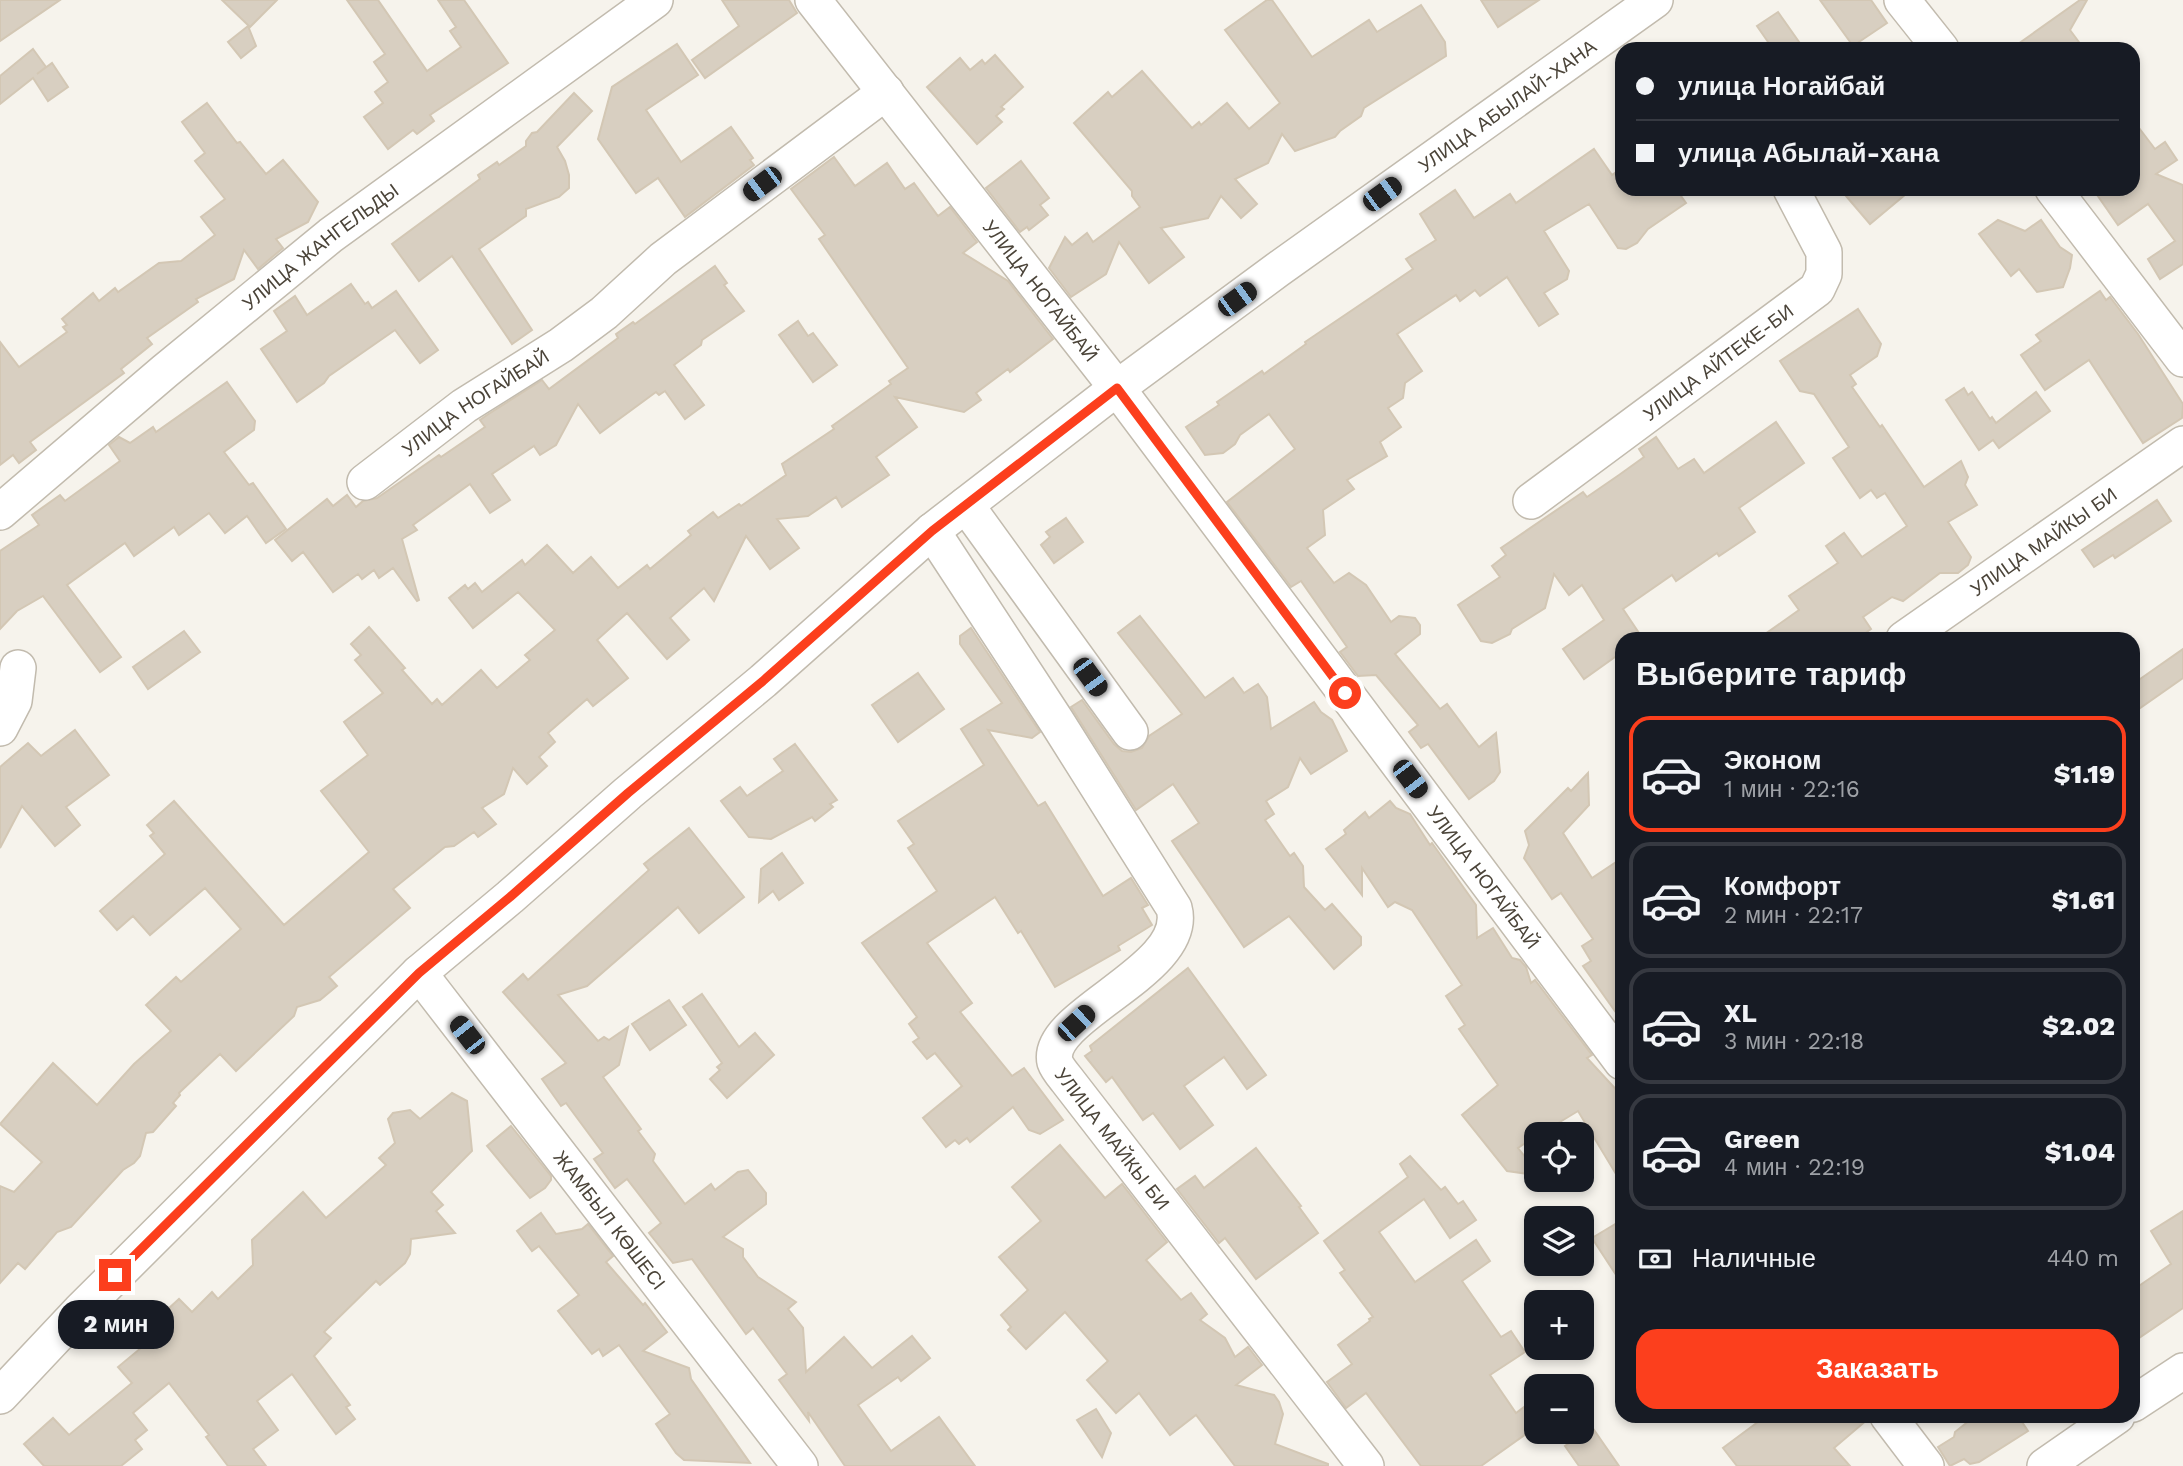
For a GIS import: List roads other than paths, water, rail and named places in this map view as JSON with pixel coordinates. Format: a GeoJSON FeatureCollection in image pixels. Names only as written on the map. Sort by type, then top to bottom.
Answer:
{"type":"FeatureCollection","features":[{"type":"Feature","properties":{"kind":"street","name":"УЛИЦА ЖАНГЕЛЬДЫ"},"geometry":{"type":"LineString","coordinates":[[0,512],[165,371],[331,235],[655,0]]}},
{"type":"Feature","properties":{"kind":"street","name":"УЛИЦА НОГАЙБАЙ"},"geometry":{"type":"LineString","coordinates":[[813,0],[1117,388],[1615,1053]]}},
{"type":"Feature","properties":{"kind":"street","name":"УЛИЦА АБЫЛАЙ-ХАНА"},"geometry":{"type":"LineString","coordinates":[[0,1396],[80,1311],[419,973],[763,681],[932,531],[1117,388],[1277,270],[1655,0]]}},
{"type":"Feature","properties":{"kind":"street"},"geometry":{"type":"LineString","coordinates":[[1902,0],[1928,42]]}},
{"type":"Feature","properties":{"kind":"street","name":"УЛИЦА НОГАЙБАЙ"},"geometry":{"type":"LineString","coordinates":[[365,482],[464,405],[572,337],[604,313],[663,259],[886,92]]}},
{"type":"Feature","properties":{"kind":"street","name":"УЛИЦА АЙТЕКЕ-БИ"},"geometry":{"type":"LineString","coordinates":[[1531,501],[1816,289],[1824,274],[1824,252],[1795,196]]}},
{"type":"Feature","properties":{"kind":"street"},"geometry":{"type":"LineString","coordinates":[[2058,196],[2183,359]]}},
{"type":"Feature","properties":{"kind":"street","name":"УЛИЦА МАЙКЫ БИ"},"geometry":{"type":"LineString","coordinates":[[1914,632],[2183,444]]}},
{"type":"Feature","properties":{"kind":"street"},"geometry":{"type":"LineString","coordinates":[[966,505],[1130,732]]}},
{"type":"Feature","properties":{"kind":"street","name":"УЛИЦА МАЙКЫ БИ"},"geometry":{"type":"LineString","coordinates":[[932,531],[1072,745],[1174,908],[1177,921],[1172,935],[1152,963],[1064,1034],[1056,1052],[1055,1062],[1366,1466]]}},
{"type":"Feature","properties":{"kind":"street"},"geometry":{"type":"LineString","coordinates":[[0,728],[14,701],[18,668]]}},
{"type":"Feature","properties":{"kind":"street","name":"ЖАМБЫЛ КӨШЕСІ"},"geometry":{"type":"LineString","coordinates":[[419,973],[800,1466]]}},
{"type":"Feature","properties":{"kind":"street"},"geometry":{"type":"LineString","coordinates":[[2140,1399],[2183,1371]]}},
{"type":"Feature","properties":{"kind":"street"},"geometry":{"type":"LineString","coordinates":[[1893,1423],[1926,1466]]}},
{"type":"Feature","properties":{"kind":"street"},"geometry":{"type":"LineString","coordinates":[[2045,1466],[2107,1423]]}}]}
